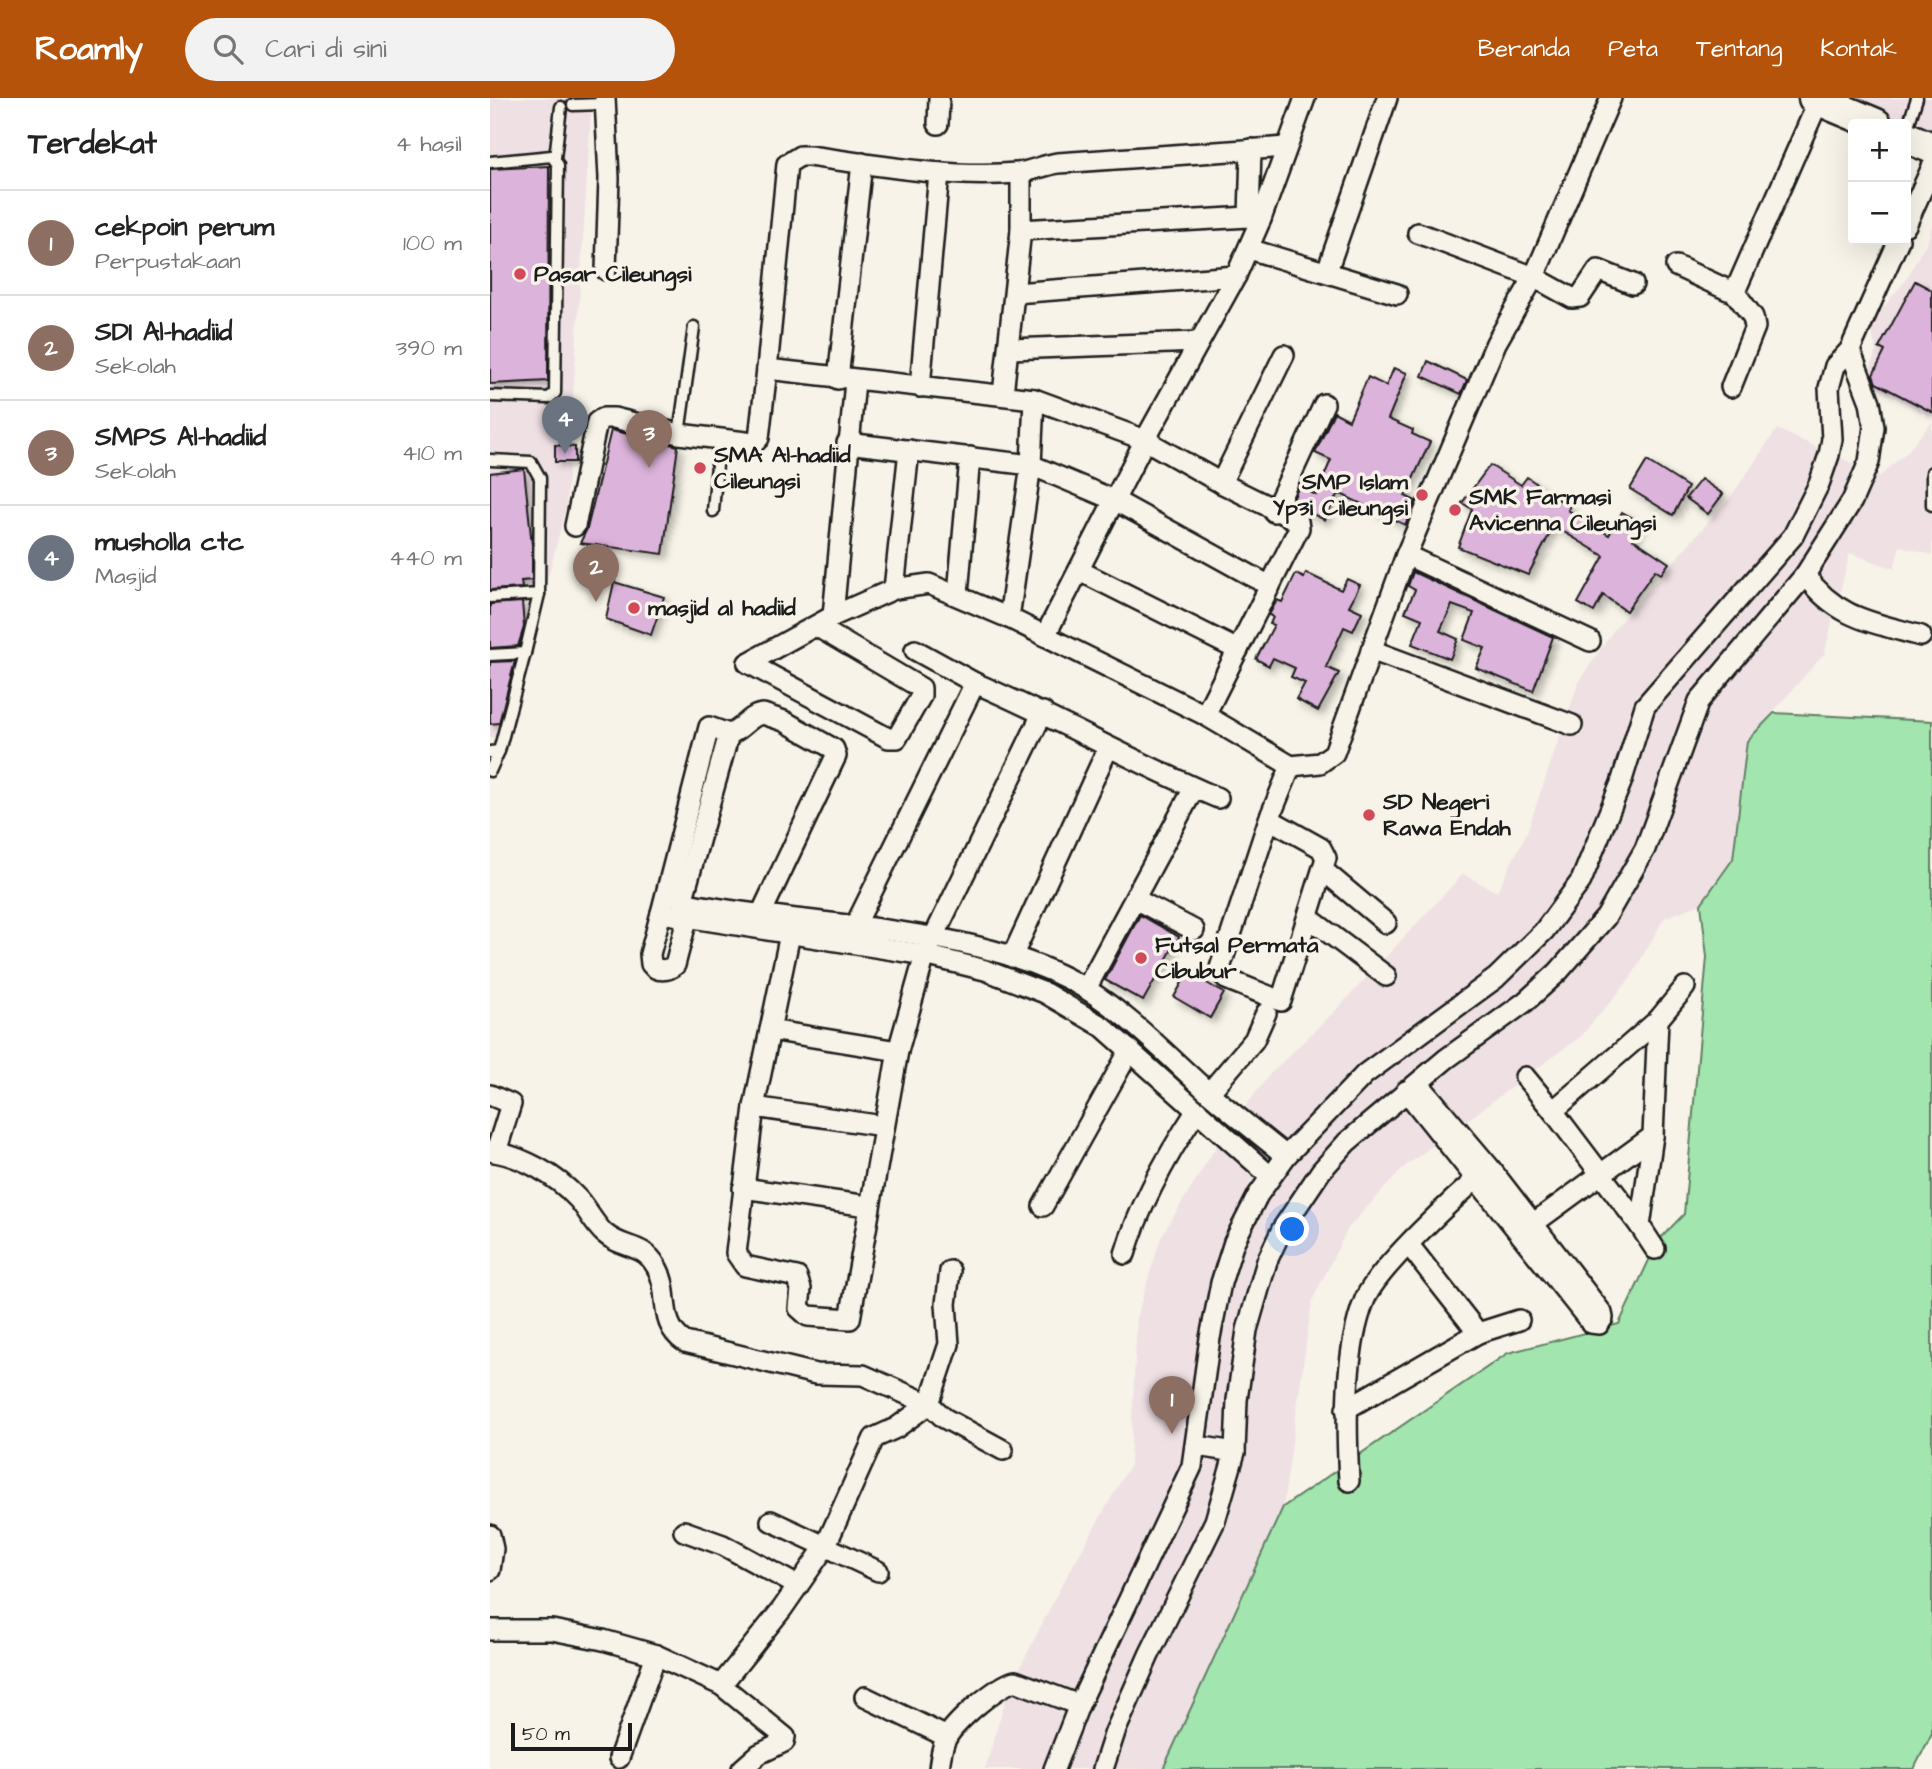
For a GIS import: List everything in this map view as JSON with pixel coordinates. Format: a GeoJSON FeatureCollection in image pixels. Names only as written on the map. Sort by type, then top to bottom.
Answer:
{"type":"FeatureCollection","features":[{"type":"Feature","properties":{"kind":"main road"},"geometry":{"type":"LineString","coordinates":[[1816,99],[1864,119]]}},
{"type":"Feature","properties":{"kind":"main road"},"geometry":{"type":"LineString","coordinates":[[1911,137],[1932,148]]}},
{"type":"Feature","properties":{"kind":"street"},"geometry":{"type":"LineString","coordinates":[[938,124],[939,98]]}},
{"type":"Feature","properties":{"kind":"street"},"geometry":{"type":"LineString","coordinates":[[1045,636],[1145,440],[1236,276],[1249,249],[1255,218],[1305,98]]}},
{"type":"Feature","properties":{"kind":"street"},"geometry":{"type":"LineString","coordinates":[[1328,271],[1387,98]]}},
{"type":"Feature","properties":{"kind":"street"},"geometry":{"type":"LineString","coordinates":[[824,621],[921,688],[921,696],[897,738],[888,738],[748,663],[824,621],[894,589],[929,584],[958,594],[1009,618],[1205,715],[1291,766],[1320,763],[1334,753],[1406,555],[1496,343],[1534,277],[1611,98]]}},
{"type":"Feature","properties":{"kind":"street"},"geometry":{"type":"LineString","coordinates":[[1733,290],[1737,287],[1816,99]]}},
{"type":"Feature","properties":{"kind":"street"},"geometry":{"type":"LineString","coordinates":[[604,101],[609,178],[606,270]]}},
{"type":"Feature","properties":{"kind":"street"},"geometry":{"type":"LineString","coordinates":[[575,526],[597,422],[604,418],[719,441],[749,444],[757,442],[767,369],[787,164],[800,156],[939,173],[1021,173],[1038,165],[1058,163],[1286,147]]}},
{"type":"Feature","properties":{"kind":"street"},"geometry":{"type":"LineString","coordinates":[[1251,149],[1255,218]]}},
{"type":"Feature","properties":{"kind":"street"},"geometry":{"type":"LineString","coordinates":[[824,621],[847,443],[846,380],[862,163]]}},
{"type":"Feature","properties":{"kind":"street"},"geometry":{"type":"LineString","coordinates":[[1911,214],[1932,167]]}},
{"type":"Feature","properties":{"kind":"street"},"geometry":{"type":"LineString","coordinates":[[920,387],[939,173]]}},
{"type":"Feature","properties":{"kind":"street"},"geometry":{"type":"LineString","coordinates":[[1003,394],[1021,230],[1021,173]]}},
{"type":"Feature","properties":{"kind":"street"},"geometry":{"type":"LineString","coordinates":[[1021,230],[1255,218]]}},
{"type":"Feature","properties":{"kind":"street"},"geometry":{"type":"LineString","coordinates":[[1418,233],[1534,277],[1576,298],[1582,295],[1598,270],[1633,284]]}},
{"type":"Feature","properties":{"kind":"street"},"geometry":{"type":"LineString","coordinates":[[1103,1769],[1115,1731],[1149,1654],[1215,1521],[1217,1449],[1210,1338],[1221,1283],[1234,1242],[1270,1176],[1286,1156],[1365,1074],[1496,978],[1544,931],[1581,881],[1621,783],[1645,706],[1793,536],[1829,455],[1832,439],[1829,388],[1835,366],[1850,350],[1897,245]]}},
{"type":"Feature","properties":{"kind":"street"},"geometry":{"type":"LineString","coordinates":[[1249,249],[1397,294]]}},
{"type":"Feature","properties":{"kind":"street"},"geometry":{"type":"LineString","coordinates":[[1676,267],[1733,290],[1754,317],[1755,327],[1731,387]]}},
{"type":"Feature","properties":{"kind":"street"},"geometry":{"type":"LineString","coordinates":[[1014,293],[1236,276]]}},
{"type":"Feature","properties":{"kind":"street"},"geometry":{"type":"LineString","coordinates":[[1010,349],[1198,342]]}},
{"type":"Feature","properties":{"kind":"street"},"geometry":{"type":"LineString","coordinates":[[1054,1769],[1079,1705],[1192,1466],[1217,1449],[1258,1288],[1277,1240],[1321,1171],[1374,1116],[1525,1002],[1558,972],[1605,917],[1645,849],[1699,701],[1805,575],[1852,502],[1869,462],[1874,427],[1870,402],[1850,350]]}},
{"type":"Feature","properties":{"kind":"street"},"geometry":{"type":"LineString","coordinates":[[1221,483],[1283,355]]}},
{"type":"Feature","properties":{"kind":"street"},"geometry":{"type":"LineString","coordinates":[[767,369],[846,380],[1034,399],[1145,440],[1274,512],[1296,520],[1300,526],[1205,715]]}},
{"type":"Feature","properties":{"kind":"street"},"geometry":{"type":"LineString","coordinates":[[1009,618],[1031,465],[1034,399]]}},
{"type":"Feature","properties":{"kind":"street"},"geometry":{"type":"LineString","coordinates":[[1274,512],[1324,404]]}},
{"type":"Feature","properties":{"kind":"street"},"geometry":{"type":"LineString","coordinates":[[847,443],[1031,465],[1114,500],[1270,586]]}},
{"type":"Feature","properties":{"kind":"street"},"geometry":{"type":"LineString","coordinates":[[894,589],[909,450]]}},
{"type":"Feature","properties":{"kind":"street"},"geometry":{"type":"LineString","coordinates":[[958,594],[970,457]]}},
{"type":"Feature","properties":{"kind":"street"},"geometry":{"type":"LineString","coordinates":[[1406,555],[1590,641]]}},
{"type":"Feature","properties":{"kind":"street"},"geometry":{"type":"LineString","coordinates":[[1080,571],[1238,650]]}},
{"type":"Feature","properties":{"kind":"street"},"geometry":{"type":"LineString","coordinates":[[1805,575],[1819,594],[1852,617],[1922,636]]}},
{"type":"Feature","properties":{"kind":"street"},"geometry":{"type":"LineString","coordinates":[[915,650],[975,683],[1042,712],[1108,748],[1218,797]]}},
{"type":"Feature","properties":{"kind":"street"},"geometry":{"type":"LineString","coordinates":[[1371,650],[1572,725]]}},
{"type":"Feature","properties":{"kind":"street"},"geometry":{"type":"LineString","coordinates":[[853,928],[975,683]]}},
{"type":"Feature","properties":{"kind":"street"},"geometry":{"type":"LineString","coordinates":[[790,934],[754,1107],[736,1239],[739,1260],[745,1266],[797,1278],[801,1289],[799,1308],[808,1316],[849,1319],[898,1051],[929,946],[1042,712]]}},
{"type":"Feature","properties":{"kind":"street"},"geometry":{"type":"LineString","coordinates":[[675,910],[709,727],[729,734],[741,730],[757,714],[763,714],[813,736],[836,752],[836,761],[761,914]]}},
{"type":"Feature","properties":{"kind":"street"},"geometry":{"type":"LineString","coordinates":[[675,910],[729,734]]}},
{"type":"Feature","properties":{"kind":"street"},"geometry":{"type":"LineString","coordinates":[[1012,957],[1108,748]]}},
{"type":"Feature","properties":{"kind":"street"},"geometry":{"type":"LineString","coordinates":[[1269,819],[1321,848],[1326,858],[1281,1001],[1226,979],[1222,974],[1221,961],[1269,819],[1291,766]]}},
{"type":"Feature","properties":{"kind":"street"},"geometry":{"type":"LineString","coordinates":[[1086,989],[1195,788]]}},
{"type":"Feature","properties":{"kind":"street"},"geometry":{"type":"LineString","coordinates":[[1324,871],[1386,923]]}},
{"type":"Feature","properties":{"kind":"street"},"geometry":{"type":"LineString","coordinates":[[1135,898],[1195,930]]}},
{"type":"Feature","properties":{"kind":"street"},"geometry":{"type":"LineString","coordinates":[[675,910],[790,934],[929,946],[1012,957],[1086,989],[1286,1156]]}},
{"type":"Feature","properties":{"kind":"street"},"geometry":{"type":"LineString","coordinates":[[675,910],[761,914],[853,928],[929,946],[1045,993],[1103,1027],[1270,1176]]}},
{"type":"Feature","properties":{"kind":"street"},"geometry":{"type":"LineString","coordinates":[[1309,918],[1386,976]]}},
{"type":"Feature","properties":{"kind":"street"},"geometry":{"type":"LineString","coordinates":[[1553,1111],[1657,1020],[1685,987]]}},
{"type":"Feature","properties":{"kind":"street"},"geometry":{"type":"LineString","coordinates":[[1209,1093],[1254,1040],[1266,1013]]}},
{"type":"Feature","properties":{"kind":"street"},"geometry":{"type":"LineString","coordinates":[[1640,1226],[1653,1136],[1657,1020]]}},
{"type":"Feature","properties":{"kind":"street"},"geometry":{"type":"LineString","coordinates":[[770,1030],[898,1051]]}},
{"type":"Feature","properties":{"kind":"street"},"geometry":{"type":"LineString","coordinates":[[1043,1206],[1130,1050]]}},
{"type":"Feature","properties":{"kind":"street"},"geometry":{"type":"LineString","coordinates":[[1525,1077],[1601,1174],[1655,1250]]}},
{"type":"Feature","properties":{"kind":"street"},"geometry":{"type":"LineString","coordinates":[[1412,1087],[1527,1229],[1591,1323],[1599,1324],[1602,1313],[1527,1229]]}},
{"type":"Feature","properties":{"kind":"street"},"geometry":{"type":"LineString","coordinates":[[490,1096],[511,1104],[493,1151],[537,1167],[576,1197],[603,1232],[647,1252],[659,1269],[668,1325],[674,1335],[685,1342],[816,1374],[863,1375],[929,1404],[944,1418],[1003,1450]]}},
{"type":"Feature","properties":{"kind":"street"},"geometry":{"type":"LineString","coordinates":[[754,1107],[883,1126]]}},
{"type":"Feature","properties":{"kind":"street"},"geometry":{"type":"LineString","coordinates":[[1125,1254],[1136,1221],[1176,1141],[1197,1110]]}},
{"type":"Feature","properties":{"kind":"street"},"geometry":{"type":"LineString","coordinates":[[1527,1229],[1653,1136]]}},
{"type":"Feature","properties":{"kind":"street"},"geometry":{"type":"LineString","coordinates":[[1349,1480],[1346,1409],[1356,1334],[1365,1299],[1409,1245],[1484,1173]]}},
{"type":"Feature","properties":{"kind":"street"},"geometry":{"type":"LineString","coordinates":[[743,1188],[868,1206]]}},
{"type":"Feature","properties":{"kind":"street"},"geometry":{"type":"LineString","coordinates":[[1409,1245],[1478,1333]]}},
{"type":"Feature","properties":{"kind":"street"},"geometry":{"type":"LineString","coordinates":[[720,1685],[825,1547],[874,1438],[896,1428],[929,1404],[950,1344],[946,1304],[950,1271]]}},
{"type":"Feature","properties":{"kind":"street"},"geometry":{"type":"LineString","coordinates":[[1346,1409],[1478,1333],[1519,1320]]}},
{"type":"Feature","properties":{"kind":"street"},"geometry":{"type":"LineString","coordinates":[[771,1521],[877,1571]]}},
{"type":"Feature","properties":{"kind":"street"},"geometry":{"type":"LineString","coordinates":[[684,1531],[723,1545],[797,1586]]}},
{"type":"Feature","properties":{"kind":"street"},"geometry":{"type":"LineString","coordinates":[[490,1535],[493,1549],[490,1570]]}},
{"type":"Feature","properties":{"kind":"street"},"geometry":{"type":"LineString","coordinates":[[490,1630],[552,1630],[656,1654],[720,1685],[785,1737],[784,1742],[759,1754],[742,1769]]}},
{"type":"Feature","properties":{"kind":"street"},"geometry":{"type":"LineString","coordinates":[[619,1758],[656,1654]]}},
{"type":"Feature","properties":{"kind":"street"},"geometry":{"type":"LineString","coordinates":[[939,1769],[947,1737],[996,1689],[1012,1681],[1079,1705]]}},
{"type":"Feature","properties":{"kind":"street"},"geometry":{"type":"LineString","coordinates":[[865,1697],[947,1737]]}},
{"type":"Feature","properties":{"kind":"lane"},"geometry":{"type":"LineString","coordinates":[[1911,119],[1917,98]]}},
{"type":"Feature","properties":{"kind":"lane"},"geometry":{"type":"LineString","coordinates":[[573,105],[604,101]]}},
{"type":"Feature","properties":{"kind":"lane"},"geometry":{"type":"LineString","coordinates":[[490,396],[549,398],[555,393],[558,165],[555,158],[561,107]]}},
{"type":"Feature","properties":{"kind":"lane"},"geometry":{"type":"LineString","coordinates":[[490,162],[555,158]]}},
{"type":"Feature","properties":{"kind":"lane"},"geometry":{"type":"LineString","coordinates":[[679,434],[694,327]]}},
{"type":"Feature","properties":{"kind":"lane"},"geometry":{"type":"LineString","coordinates":[[713,511],[719,441]]}},
{"type":"Feature","properties":{"kind":"lane"},"geometry":{"type":"LineString","coordinates":[[490,460],[531,462],[540,473],[539,594],[525,653],[490,771]]}},
{"type":"Feature","properties":{"kind":"lane"},"geometry":{"type":"LineString","coordinates":[[1932,472],[1932,505]]}},
{"type":"Feature","properties":{"kind":"lane"},"geometry":{"type":"LineString","coordinates":[[490,597],[539,594]]}},
{"type":"Feature","properties":{"kind":"lane"},"geometry":{"type":"LineString","coordinates":[[490,655],[525,653]]}},
{"type":"Feature","properties":{"kind":"shaded area"},"geometry":{"type":"Polygon","coordinates":[[[490,98],[592,98],[566,507],[507,737],[490,738],[490,98]]]}},
{"type":"Feature","properties":{"kind":"shaded area"},"geometry":{"type":"Polygon","coordinates":[[[1834,98],[1932,98],[1932,138],[1911,127],[1911,119],[1886,119],[1834,98]]]}},
{"type":"Feature","properties":{"kind":"shaded area"},"geometry":{"type":"Polygon","coordinates":[[[1932,225],[1932,418],[1866,382],[1876,350],[1870,324],[1905,281],[1928,240],[1932,225]]]}},
{"type":"Feature","properties":{"kind":"shaded area"},"geometry":{"type":"Polygon","coordinates":[[[1932,422],[1932,555],[1900,546],[1894,569],[1850,553],[1824,654],[1747,741],[1733,859],[1701,904],[1664,918],[1630,979],[1581,1036],[1404,1167],[1348,1228],[1312,1301],[1283,1507],[1163,1769],[985,1769],[1007,1694],[1058,1592],[1130,1465],[1137,1316],[1161,1237],[1219,1142],[1270,1074],[1341,1005],[1463,874],[1497,892],[1527,832],[1579,681],[1615,628],[1732,495],[1777,429],[1880,476],[1908,451],[1932,422]]]}},
{"type":"Feature","properties":{"kind":"green space"},"geometry":{"type":"Polygon","coordinates":[[[1774,713],[1932,721],[1932,1733],[1914,1769],[1163,1769],[1283,1507],[1508,1353],[1619,1324],[1658,1241],[1684,1214],[1707,957],[1701,904],[1733,859],[1747,741],[1774,713]]]}},
{"type":"Feature","properties":{"kind":"building","name":"Pasar Cileungsi"},"geometry":{"type":"Polygon","coordinates":[[[549,166],[548,381],[490,384],[490,169],[549,166]]]}},
{"type":"Feature","properties":{"kind":"building"},"geometry":{"type":"Polygon","coordinates":[[[1915,281],[1932,290],[1932,412],[1876,383],[1873,375],[1885,351],[1879,348],[1915,281]]]}},
{"type":"Feature","properties":{"kind":"building"},"geometry":{"type":"Polygon","coordinates":[[[1428,361],[1467,380],[1461,394],[1422,376],[1428,361]]]}},
{"type":"Feature","properties":{"kind":"building"},"geometry":{"type":"Polygon","coordinates":[[[1394,368],[1407,373],[1388,419],[1413,430],[1412,434],[1430,442],[1405,496],[1416,501],[1405,525],[1341,494],[1337,495],[1325,520],[1291,504],[1299,486],[1316,495],[1331,460],[1315,453],[1334,412],[1349,420],[1368,377],[1386,386],[1394,368]]]}},
{"type":"Feature","properties":{"kind":"building"},"geometry":{"type":"Polygon","coordinates":[[[611,430],[678,446],[663,554],[580,543],[587,529],[611,430]]]}},
{"type":"Feature","properties":{"kind":"building"},"geometry":{"type":"Polygon","coordinates":[[[555,445],[575,447],[575,462],[555,462],[555,445]]]}},
{"type":"Feature","properties":{"kind":"building"},"geometry":{"type":"Polygon","coordinates":[[[1647,461],[1688,487],[1673,515],[1630,489],[1647,461]]]}},
{"type":"Feature","properties":{"kind":"building"},"geometry":{"type":"Polygon","coordinates":[[[1490,465],[1521,485],[1527,477],[1540,486],[1538,489],[1570,505],[1568,510],[1609,535],[1622,512],[1642,523],[1633,539],[1669,563],[1661,574],[1655,570],[1626,611],[1603,595],[1594,612],[1578,603],[1604,556],[1554,526],[1528,575],[1458,547],[1472,509],[1462,503],[1490,465]]]}},
{"type":"Feature","properties":{"kind":"building"},"geometry":{"type":"Polygon","coordinates":[[[524,469],[532,545],[532,580],[521,581],[522,588],[490,590],[490,473],[524,469]]]}},
{"type":"Feature","properties":{"kind":"building"},"geometry":{"type":"Polygon","coordinates":[[[1701,479],[1723,494],[1708,514],[1686,498],[1701,479]]]}},
{"type":"Feature","properties":{"kind":"building"},"geometry":{"type":"Polygon","coordinates":[[[1413,572],[1553,637],[1533,691],[1476,668],[1485,648],[1464,640],[1474,613],[1452,605],[1440,631],[1458,639],[1450,659],[1412,644],[1422,619],[1405,612],[1415,590],[1408,586],[1413,572]]]}},
{"type":"Feature","properties":{"kind":"building"},"geometry":{"type":"Polygon","coordinates":[[[1306,573],[1341,590],[1347,579],[1360,585],[1349,606],[1362,612],[1353,631],[1344,627],[1326,667],[1339,673],[1318,711],[1296,699],[1305,683],[1291,677],[1295,668],[1273,658],[1269,666],[1256,659],[1274,625],[1270,624],[1273,617],[1269,615],[1277,600],[1282,602],[1296,574],[1304,578],[1306,573]]]}},
{"type":"Feature","properties":{"kind":"building","name":"masjid al hadiid"},"geometry":{"type":"Polygon","coordinates":[[[614,582],[664,597],[651,635],[606,619],[614,582]]]}},
{"type":"Feature","properties":{"kind":"building"},"geometry":{"type":"Polygon","coordinates":[[[522,602],[524,627],[518,646],[490,648],[490,604],[522,602]]]}},
{"type":"Feature","properties":{"kind":"building"},"geometry":{"type":"Polygon","coordinates":[[[515,661],[499,723],[490,724],[490,662],[515,661]]]}},
{"type":"Feature","properties":{"kind":"building","name":"Futsal Permata Cibubur"},"geometry":{"type":"Polygon","coordinates":[[[1140,915],[1179,937],[1143,1001],[1105,980],[1140,915]]]}},
{"type":"Feature","properties":{"kind":"building","name":"Futsal Permata Cibubur"},"geometry":{"type":"Polygon","coordinates":[[[1188,972],[1224,993],[1210,1018],[1174,997],[1188,972]]]}},
{"type":"Feature","properties":{"kind":"place","name":"Pasar Cileungsi"},"geometry":{"type":"Point","coordinates":[520,274]}},
{"type":"Feature","properties":{"kind":"place","name":"musholla ctc"},"geometry":{"type":"Point","coordinates":[565,454]}},
{"type":"Feature","properties":{"kind":"place","name":"SMPS Al-hadiid"},"geometry":{"type":"Point","coordinates":[649,468]}},
{"type":"Feature","properties":{"kind":"place","name":"SMA Al-hadiid Cileungsi"},"geometry":{"type":"Point","coordinates":[700,468]}},
{"type":"Feature","properties":{"kind":"place","name":"SMP Islam Yp3i Cileungsi"},"geometry":{"type":"Point","coordinates":[1422,495]}},
{"type":"Feature","properties":{"kind":"place","name":"SMK Farmasi Avicenna Cileungsi"},"geometry":{"type":"Point","coordinates":[1455,510]}},
{"type":"Feature","properties":{"kind":"place","name":"SDI Al-hadiid"},"geometry":{"type":"Point","coordinates":[596,602]}},
{"type":"Feature","properties":{"kind":"place","name":"masjid al hadiid"},"geometry":{"type":"Point","coordinates":[634,608]}},
{"type":"Feature","properties":{"kind":"place","name":"SD Negeri Rawa Endah"},"geometry":{"type":"Point","coordinates":[1369,815]}},
{"type":"Feature","properties":{"kind":"place","name":"Futsal Permata Cibubur"},"geometry":{"type":"Point","coordinates":[1141,958]}},
{"type":"Feature","properties":{"kind":"place","name":"cekpoin perum"},"geometry":{"type":"Point","coordinates":[1172,1434]}}]}
